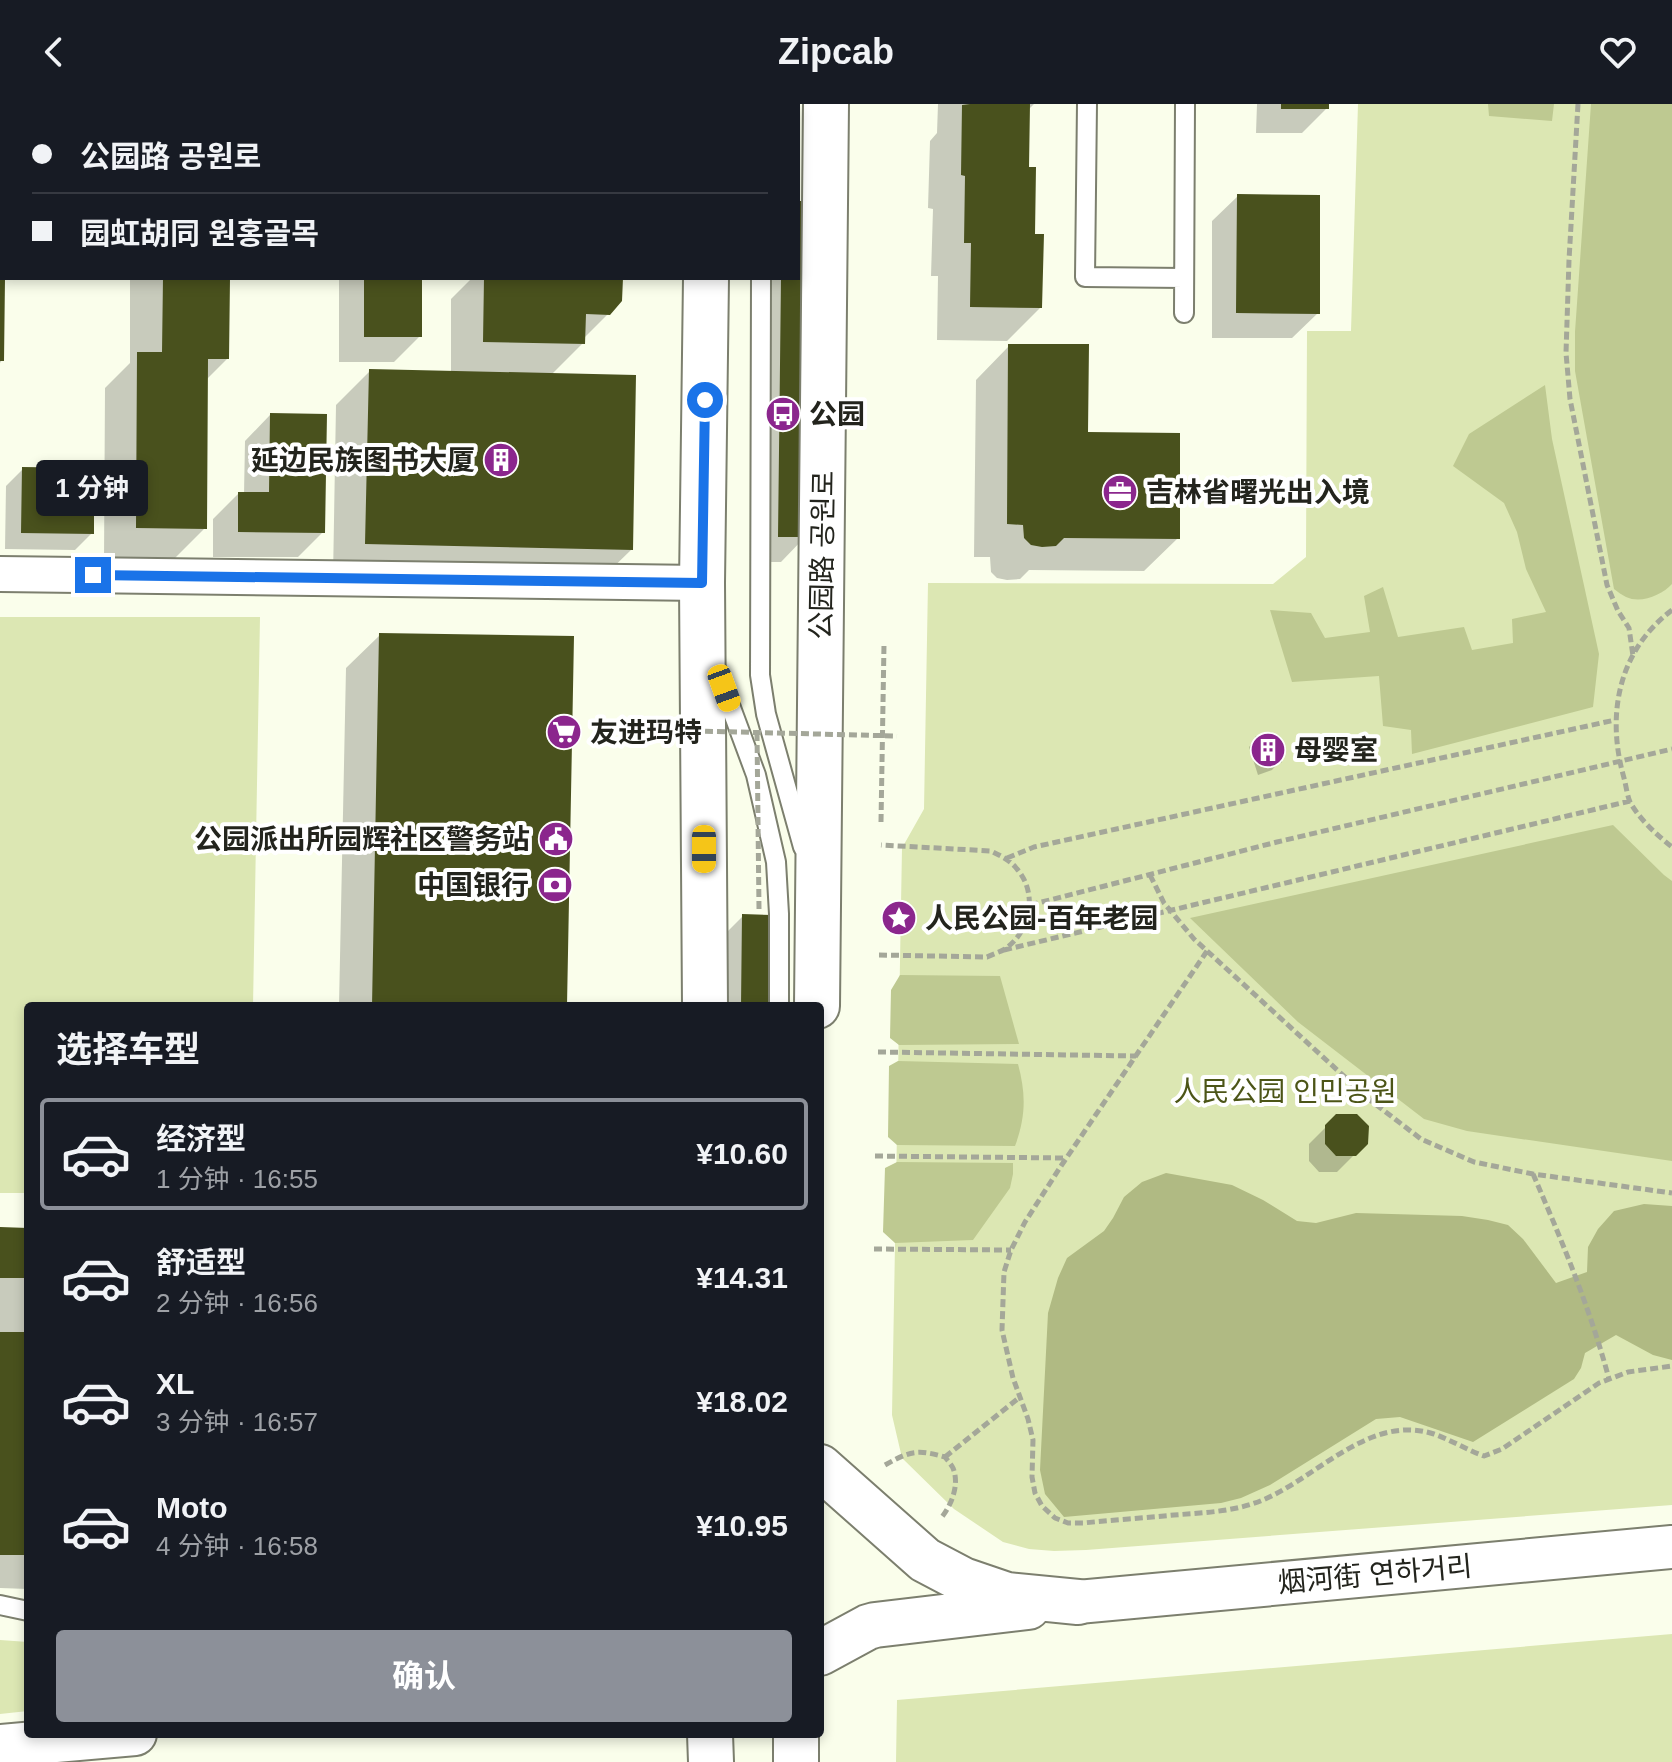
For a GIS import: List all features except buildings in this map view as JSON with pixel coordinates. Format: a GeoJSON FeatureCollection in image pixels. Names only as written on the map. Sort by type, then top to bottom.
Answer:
{"type":"FeatureCollection","features":[{"type":"Feature","properties":{"kind":"main road","name":"公园路 공원로"},"geometry":{"type":"LineString","coordinates":[[817,1002],[826,104]]}},
{"type":"Feature","properties":{"kind":"main road"},"geometry":{"type":"LineString","coordinates":[[705,1002],[702,583],[706,280]]}},
{"type":"Feature","properties":{"kind":"main road"},"geometry":{"type":"LineString","coordinates":[[824,1471],[925,1560],[963,1580],[1007,1595],[1078,1602]]}},
{"type":"Feature","properties":{"kind":"main road"},"geometry":{"type":"LineString","coordinates":[[824,1651],[875,1625],[1078,1602]]}},
{"type":"Feature","properties":{"kind":"main road"},"geometry":{"type":"LineString","coordinates":[[710,1738],[711,1762]]}},
{"type":"Feature","properties":{"kind":"main road"},"geometry":{"type":"LineString","coordinates":[[796,1738],[796,1762]]}},
{"type":"Feature","properties":{"kind":"street"},"geometry":{"type":"LineString","coordinates":[[0,574],[702,583]]}},
{"type":"Feature","properties":{"kind":"street","name":"烟河街 연하거리"},"geometry":{"type":"LineString","coordinates":[[1078,1602],[1672,1547]]}},
{"type":"Feature","properties":{"kind":"street"},"geometry":{"type":"LineString","coordinates":[[0,1746],[90,1738]]}},
{"type":"Feature","properties":{"kind":"lane"},"geometry":{"type":"LineString","coordinates":[[1087,104],[1085,277],[1184,278]]}},
{"type":"Feature","properties":{"kind":"lane"},"geometry":{"type":"LineString","coordinates":[[1184,313],[1185,104]]}},
{"type":"Feature","properties":{"kind":"lane"},"geometry":{"type":"LineString","coordinates":[[761,280],[760,675],[766,714],[819,904]]}},
{"type":"Feature","properties":{"kind":"lane"},"geometry":{"type":"LineString","coordinates":[[702,630],[756,775],[776,862],[779,1002]]}},
{"type":"Feature","properties":{"kind":"lane"},"geometry":{"type":"LineString","coordinates":[[0,1605],[24,1610]]}},
{"type":"Feature","properties":{"kind":"path"},"geometry":{"type":"LineString","coordinates":[[1578,104],[1566,338],[1570,399],[1607,585],[1629,628],[1633,656]]}},
{"type":"Feature","properties":{"kind":"path"},"geometry":{"type":"LineString","coordinates":[[1672,610],[1658,621],[1633,656],[1620,687],[1615,720],[1619,761],[1630,801],[1654,833],[1672,847]]}},
{"type":"Feature","properties":{"kind":"path"},"geometry":{"type":"LineString","coordinates":[[881,822],[884,644]]}},
{"type":"Feature","properties":{"kind":"path"},"geometry":{"type":"LineString","coordinates":[[1007,858],[1034,847],[1615,720]]}},
{"type":"Feature","properties":{"kind":"path"},"geometry":{"type":"LineString","coordinates":[[657,730],[897,736]]}},
{"type":"Feature","properties":{"kind":"path"},"geometry":{"type":"LineString","coordinates":[[757,733],[759,909]]}},
{"type":"Feature","properties":{"kind":"path"},"geometry":{"type":"LineString","coordinates":[[1030,905],[1277,842],[1672,749]]}},
{"type":"Feature","properties":{"kind":"path"},"geometry":{"type":"LineString","coordinates":[[879,955],[987,957],[1004,950],[1171,912],[1292,880],[1630,801]]}},
{"type":"Feature","properties":{"kind":"path"},"geometry":{"type":"LineString","coordinates":[[881,845],[973,848],[1007,858],[1020,871],[1028,887],[1030,905],[1026,923],[1017,938],[1004,950]]}},
{"type":"Feature","properties":{"kind":"path"},"geometry":{"type":"LineString","coordinates":[[1150,875],[1164,903],[1194,939],[1370,1100],[1421,1139],[1474,1162],[1533,1174],[1672,1193]]}},
{"type":"Feature","properties":{"kind":"path"},"geometry":{"type":"LineString","coordinates":[[1207,951],[1025,1222],[1004,1272],[1002,1330],[1033,1440],[1035,1493],[1042,1506],[1055,1518],[1068,1523],[1083,1523],[1224,1511],[1251,1504],[1271,1497],[1368,1437],[1389,1431],[1433,1434],[1484,1456],[1502,1449],[1599,1383],[1628,1372],[1672,1366]]}},
{"type":"Feature","properties":{"kind":"path"},"geometry":{"type":"LineString","coordinates":[[878,1052],[1136,1056]]}},
{"type":"Feature","properties":{"kind":"path"},"geometry":{"type":"LineString","coordinates":[[875,1156],[1066,1158]]}},
{"type":"Feature","properties":{"kind":"path"},"geometry":{"type":"LineString","coordinates":[[1533,1174],[1569,1257],[1609,1379]]}},
{"type":"Feature","properties":{"kind":"path"},"geometry":{"type":"LineString","coordinates":[[874,1249],[1011,1250]]}},
{"type":"Feature","properties":{"kind":"path"},"geometry":{"type":"LineString","coordinates":[[945,1457],[1020,1397]]}},
{"type":"Feature","properties":{"kind":"path"},"geometry":{"type":"LineString","coordinates":[[885,1465],[906,1453],[919,1451],[945,1457],[953,1468],[955,1481],[948,1510],[941,1518]]}},
{"type":"Feature","properties":{"kind":"green space","name":"人民公园 인민공원"},"geometry":{"type":"Polygon","coordinates":[[[1358,104],[1672,104],[1672,1505],[1086,1550],[1029,1549],[1003,1542],[954,1509],[902,1458],[892,1415],[902,848],[924,809],[928,583],[1273,584],[1306,557],[1307,331],[1351,331],[1358,104]]]}},
{"type":"Feature","properties":{"kind":"green space"},"geometry":{"type":"Polygon","coordinates":[[[0,617],[260,617],[253,1002],[24,1002],[24,1193],[0,1193],[0,617]]]}},
{"type":"Feature","properties":{"kind":"green space"},"geometry":{"type":"Polygon","coordinates":[[[1672,1634],[1672,1762],[896,1762],[897,1700],[1672,1634]]]}},
{"type":"Feature","properties":{"kind":"green space"},"geometry":{"type":"Polygon","coordinates":[[[0,1640],[24,1642],[24,1711],[0,1714],[0,1640]]]}},
{"type":"Feature","properties":{"kind":"shaded area"},"geometry":{"type":"Polygon","coordinates":[[[1488,104],[1554,104],[1552,121],[1489,116],[1488,104]]]}},
{"type":"Feature","properties":{"kind":"shaded area"},"geometry":{"type":"Polygon","coordinates":[[[1591,104],[1672,104],[1672,584],[1663,592],[1645,599],[1632,599],[1614,589],[1575,371],[1591,104]]]}},
{"type":"Feature","properties":{"kind":"shaded area"},"geometry":{"type":"Polygon","coordinates":[[[1545,385],[1552,439],[1599,654],[1593,707],[1412,754],[1411,730],[1383,726],[1379,676],[1292,682],[1270,610],[1311,613],[1325,638],[1370,632],[1364,596],[1383,587],[1398,637],[1464,627],[1472,650],[1513,643],[1512,619],[1546,612],[1526,569],[1517,532],[1504,503],[1453,466],[1469,434],[1545,385]]]}},
{"type":"Feature","properties":{"kind":"shaded area"},"geometry":{"type":"Polygon","coordinates":[[[1613,825],[1672,881],[1672,1161],[1467,1131],[1424,1119],[1298,1022],[1190,918],[1613,825]]]}},
{"type":"Feature","properties":{"kind":"shaded area"},"geometry":{"type":"Polygon","coordinates":[[[900,975],[1000,976],[1019,1044],[899,1045],[890,1038],[891,990],[900,975]]]}},
{"type":"Feature","properties":{"kind":"shaded area"},"geometry":{"type":"Polygon","coordinates":[[[898,1061],[1018,1064],[1024,1105],[1015,1146],[897,1145],[888,1137],[889,1066],[898,1061]]]}},
{"type":"Feature","properties":{"kind":"shaded area"},"geometry":{"type":"Polygon","coordinates":[[[897,1162],[1013,1163],[1013,1174],[1010,1188],[973,1240],[895,1243],[883,1232],[885,1168],[897,1162]]]}},
{"type":"Feature","properties":{"kind":"shaded area"},"geometry":{"type":"Polygon","coordinates":[[[1166,1173],[1232,1185],[1297,1221],[1316,1223],[1356,1213],[1462,1216],[1508,1225],[1523,1239],[1556,1283],[1587,1272],[1588,1247],[1598,1229],[1614,1211],[1644,1204],[1672,1206],[1672,1360],[1653,1355],[1616,1335],[1585,1353],[1574,1379],[1473,1442],[1400,1417],[1376,1419],[1270,1485],[1241,1498],[1221,1503],[1064,1517],[1045,1494],[1040,1470],[1048,1313],[1058,1278],[1067,1258],[1104,1231],[1124,1197],[1142,1182],[1166,1173]]]}},
{"type":"Feature","properties":{"kind":"place","name":"公园"},"geometry":{"type":"Point","coordinates":[783,414]}},
{"type":"Feature","properties":{"kind":"place","name":"延边民族图书大厦"},"geometry":{"type":"Point","coordinates":[501,460]}},
{"type":"Feature","properties":{"kind":"place","name":"吉林省曙光出入境"},"geometry":{"type":"Point","coordinates":[1120,492]}},
{"type":"Feature","properties":{"kind":"place","name":"友进玛特"},"geometry":{"type":"Point","coordinates":[564,732]}},
{"type":"Feature","properties":{"kind":"place","name":"母婴室"},"geometry":{"type":"Point","coordinates":[1268,750]}},
{"type":"Feature","properties":{"kind":"place","name":"公园派出所园辉社区警务站"},"geometry":{"type":"Point","coordinates":[556,839]}},
{"type":"Feature","properties":{"kind":"place","name":"中国银行"},"geometry":{"type":"Point","coordinates":[555,885]}},
{"type":"Feature","properties":{"kind":"place","name":"人民公园-百年老园"},"geometry":{"type":"Point","coordinates":[899,918]}},
{"type":"Feature","properties":{"kind":"route"},"geometry":{"type":"LineString","coordinates":[[93,575],[702,583],[705,400]]}}]}
